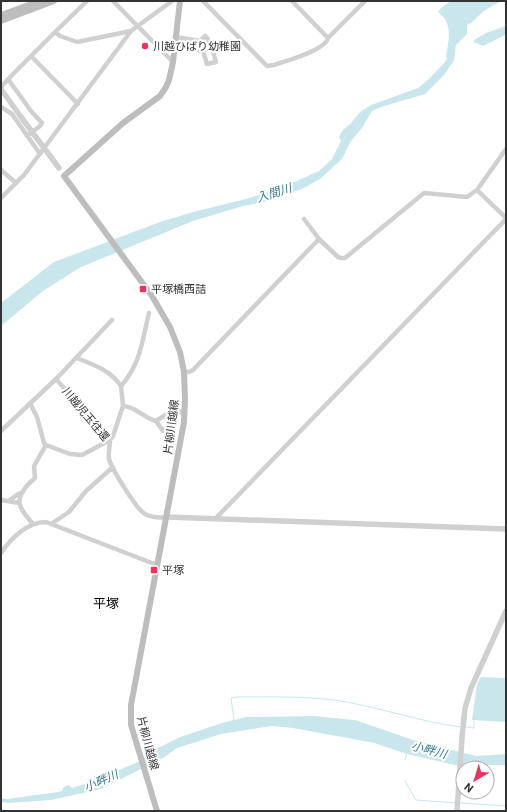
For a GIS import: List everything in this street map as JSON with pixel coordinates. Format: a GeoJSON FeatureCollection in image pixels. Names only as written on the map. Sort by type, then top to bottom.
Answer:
{"type":"FeatureCollection","features":[{"type":"Feature","properties":{"kind":"main road"},"geometry":{"type":"LineString","coordinates":[[1,15],[40,1]]}},
{"type":"Feature","properties":{"kind":"main road"},"geometry":{"type":"LineString","coordinates":[[1,21],[54,1]]}},
{"type":"Feature","properties":{"kind":"main road"},"geometry":{"type":"LineString","coordinates":[[64,176],[123,123],[160,96],[169,80],[180,1]]}},
{"type":"Feature","properties":{"kind":"main road","name":"片柳川越線"},"geometry":{"type":"LineString","coordinates":[[64,176],[160,307],[180,352],[184,372],[185,414],[131,705],[131,725],[157,811]]}},
{"type":"Feature","properties":{"kind":"street"},"geometry":{"type":"LineString","coordinates":[[64,176],[1,88],[8,79],[87,1]]}},
{"type":"Feature","properties":{"kind":"street"},"geometry":{"type":"LineString","coordinates":[[113,1],[172,62]]}},
{"type":"Feature","properties":{"kind":"street"},"geometry":{"type":"LineString","coordinates":[[1,198],[40,154],[132,31],[172,1]]}},
{"type":"Feature","properties":{"kind":"street"},"geometry":{"type":"LineString","coordinates":[[203,1],[267,66],[274,65],[326,44],[328,38],[364,1]]}},
{"type":"Feature","properties":{"kind":"street"},"geometry":{"type":"LineString","coordinates":[[292,1],[328,38]]}},
{"type":"Feature","properties":{"kind":"street"},"geometry":{"type":"LineString","coordinates":[[55,32],[60,36],[77,42],[132,31]]}},
{"type":"Feature","properties":{"kind":"street"},"geometry":{"type":"LineString","coordinates":[[175,45],[204,52],[207,64],[216,62],[212,48],[213,45],[205,36],[200,41],[176,37]]}},
{"type":"Feature","properties":{"kind":"street"},"geometry":{"type":"LineString","coordinates":[[31,56],[78,104]]}},
{"type":"Feature","properties":{"kind":"street"},"geometry":{"type":"LineString","coordinates":[[8,79],[31,111],[42,123],[27,136]]}},
{"type":"Feature","properties":{"kind":"street"},"geometry":{"type":"LineString","coordinates":[[1,107],[12,114],[40,154]]}},
{"type":"Feature","properties":{"kind":"street"},"geometry":{"type":"LineString","coordinates":[[304,220],[338,257],[346,258],[424,193],[467,197],[477,190],[506,149]]}},
{"type":"Feature","properties":{"kind":"street"},"geometry":{"type":"LineString","coordinates":[[1,170],[16,182]]}},
{"type":"Feature","properties":{"kind":"street"},"geometry":{"type":"LineString","coordinates":[[216,518],[506,219],[477,190]]}},
{"type":"Feature","properties":{"kind":"street"},"geometry":{"type":"LineString","coordinates":[[184,372],[193,370],[319,238]]}},
{"type":"Feature","properties":{"kind":"street"},"geometry":{"type":"LineString","coordinates":[[121,386],[130,376],[135,367],[149,313]]}},
{"type":"Feature","properties":{"kind":"street"},"geometry":{"type":"LineString","coordinates":[[1,431],[77,358],[112,320]]}},
{"type":"Feature","properties":{"kind":"street"},"geometry":{"type":"LineString","coordinates":[[30,403],[36,417],[40,433],[46,445],[70,454],[82,455],[110,440],[115,433],[123,406],[121,386],[112,375],[106,371],[77,358]]}},
{"type":"Feature","properties":{"kind":"street","name":"川越児玉往還"},"geometry":{"type":"LineString","coordinates":[[56,379],[110,440],[109,453],[113,467],[141,511],[150,516],[161,518],[167,517]]}},
{"type":"Feature","properties":{"kind":"street"},"geometry":{"type":"LineString","coordinates":[[123,406],[130,406],[146,418],[156,421],[163,431],[173,422],[167,414]]}},
{"type":"Feature","properties":{"kind":"street"},"geometry":{"type":"LineString","coordinates":[[156,421],[178,409],[185,414]]}},
{"type":"Feature","properties":{"kind":"street"},"geometry":{"type":"LineString","coordinates":[[36,478],[34,466],[46,445]]}},
{"type":"Feature","properties":{"kind":"street"},"geometry":{"type":"LineString","coordinates":[[51,524],[72,510],[86,491],[113,467]]}},
{"type":"Feature","properties":{"kind":"street"},"geometry":{"type":"LineString","coordinates":[[33,524],[20,507],[20,503],[23,492],[27,486],[41,474]]}},
{"type":"Feature","properties":{"kind":"street"},"geometry":{"type":"LineString","coordinates":[[9,501],[23,492]]}},
{"type":"Feature","properties":{"kind":"street"},"geometry":{"type":"LineString","coordinates":[[1,500],[20,503]]}},
{"type":"Feature","properties":{"kind":"street"},"geometry":{"type":"LineString","coordinates":[[167,517],[506,529]]}},
{"type":"Feature","properties":{"kind":"street"},"geometry":{"type":"LineString","coordinates":[[1,553],[9,541],[33,524],[46,522],[157,565]]}},
{"type":"Feature","properties":{"kind":"street"},"geometry":{"type":"LineString","coordinates":[[457,809],[465,708],[471,688],[506,611]]}},
{"type":"Feature","properties":{"kind":"water","name":"入間川"},"geometry":{"type":"Polygon","coordinates":[[[451,1],[501,1],[484,11],[467,25],[467,34],[456,45],[454,60],[444,75],[425,94],[372,111],[362,128],[351,141],[342,159],[320,179],[302,189],[264,202],[243,206],[193,221],[81,267],[43,291],[1,326],[1,303],[54,262],[160,222],[279,189],[319,171],[332,159],[341,141],[339,137],[342,131],[360,112],[371,105],[418,88],[445,62],[447,58],[449,32],[446,21],[438,12],[451,1]]]}},
{"type":"Feature","properties":{"kind":"water"},"geometry":{"type":"Polygon","coordinates":[[[506,26],[505,35],[483,46],[474,42],[474,40],[486,33],[506,26]]]}},
{"type":"Feature","properties":{"kind":"water"},"geometry":{"type":"Polygon","coordinates":[[[481,677],[506,678],[506,722],[472,720],[477,684],[481,677]]]}},
{"type":"Feature","properties":{"kind":"water","name":"小畔川"},"geometry":{"type":"Polygon","coordinates":[[[314,716],[355,720],[416,741],[476,756],[506,754],[506,765],[495,765],[495,760],[455,760],[455,765],[407,754],[374,743],[293,728],[272,726],[221,734],[177,748],[163,758],[101,789],[51,800],[9,803],[1,802],[1,798],[7,799],[58,792],[85,784],[138,762],[158,748],[180,737],[222,723],[246,717],[314,716]]]}},
{"type":"Feature","properties":{"kind":"waterway"},"geometry":{"type":"LineString","coordinates":[[234,720],[231,698],[289,697],[341,701],[431,722],[461,727]]}},
{"type":"Feature","properties":{"kind":"waterway"},"geometry":{"type":"LineString","coordinates":[[464,727],[474,728],[474,721]]}},
{"type":"Feature","properties":{"kind":"waterway","name":"小畔川"},"geometry":{"type":"LineString","coordinates":[[405,760],[407,753]]}},
{"type":"Feature","properties":{"kind":"waterway"},"geometry":{"type":"LineString","coordinates":[[405,781],[416,800],[456,803]]}},
{"type":"Feature","properties":{"kind":"waterway"},"geometry":{"type":"LineString","coordinates":[[461,803],[506,806]]}},
{"type":"Feature","properties":{"kind":"place","name":"川越ひばり幼稚園"},"geometry":{"type":"Point","coordinates":[145,46]}},
{"type":"Feature","properties":{"kind":"place","name":"平塚橋西詰"},"geometry":{"type":"Point","coordinates":[143,289]}},
{"type":"Feature","properties":{"kind":"place","name":"平塚"},"geometry":{"type":"Point","coordinates":[154,570]}},
{"type":"Feature","properties":{"kind":"district","name":"平塚"},"geometry":{"type":"Point","coordinates":[106,603]}}]}
